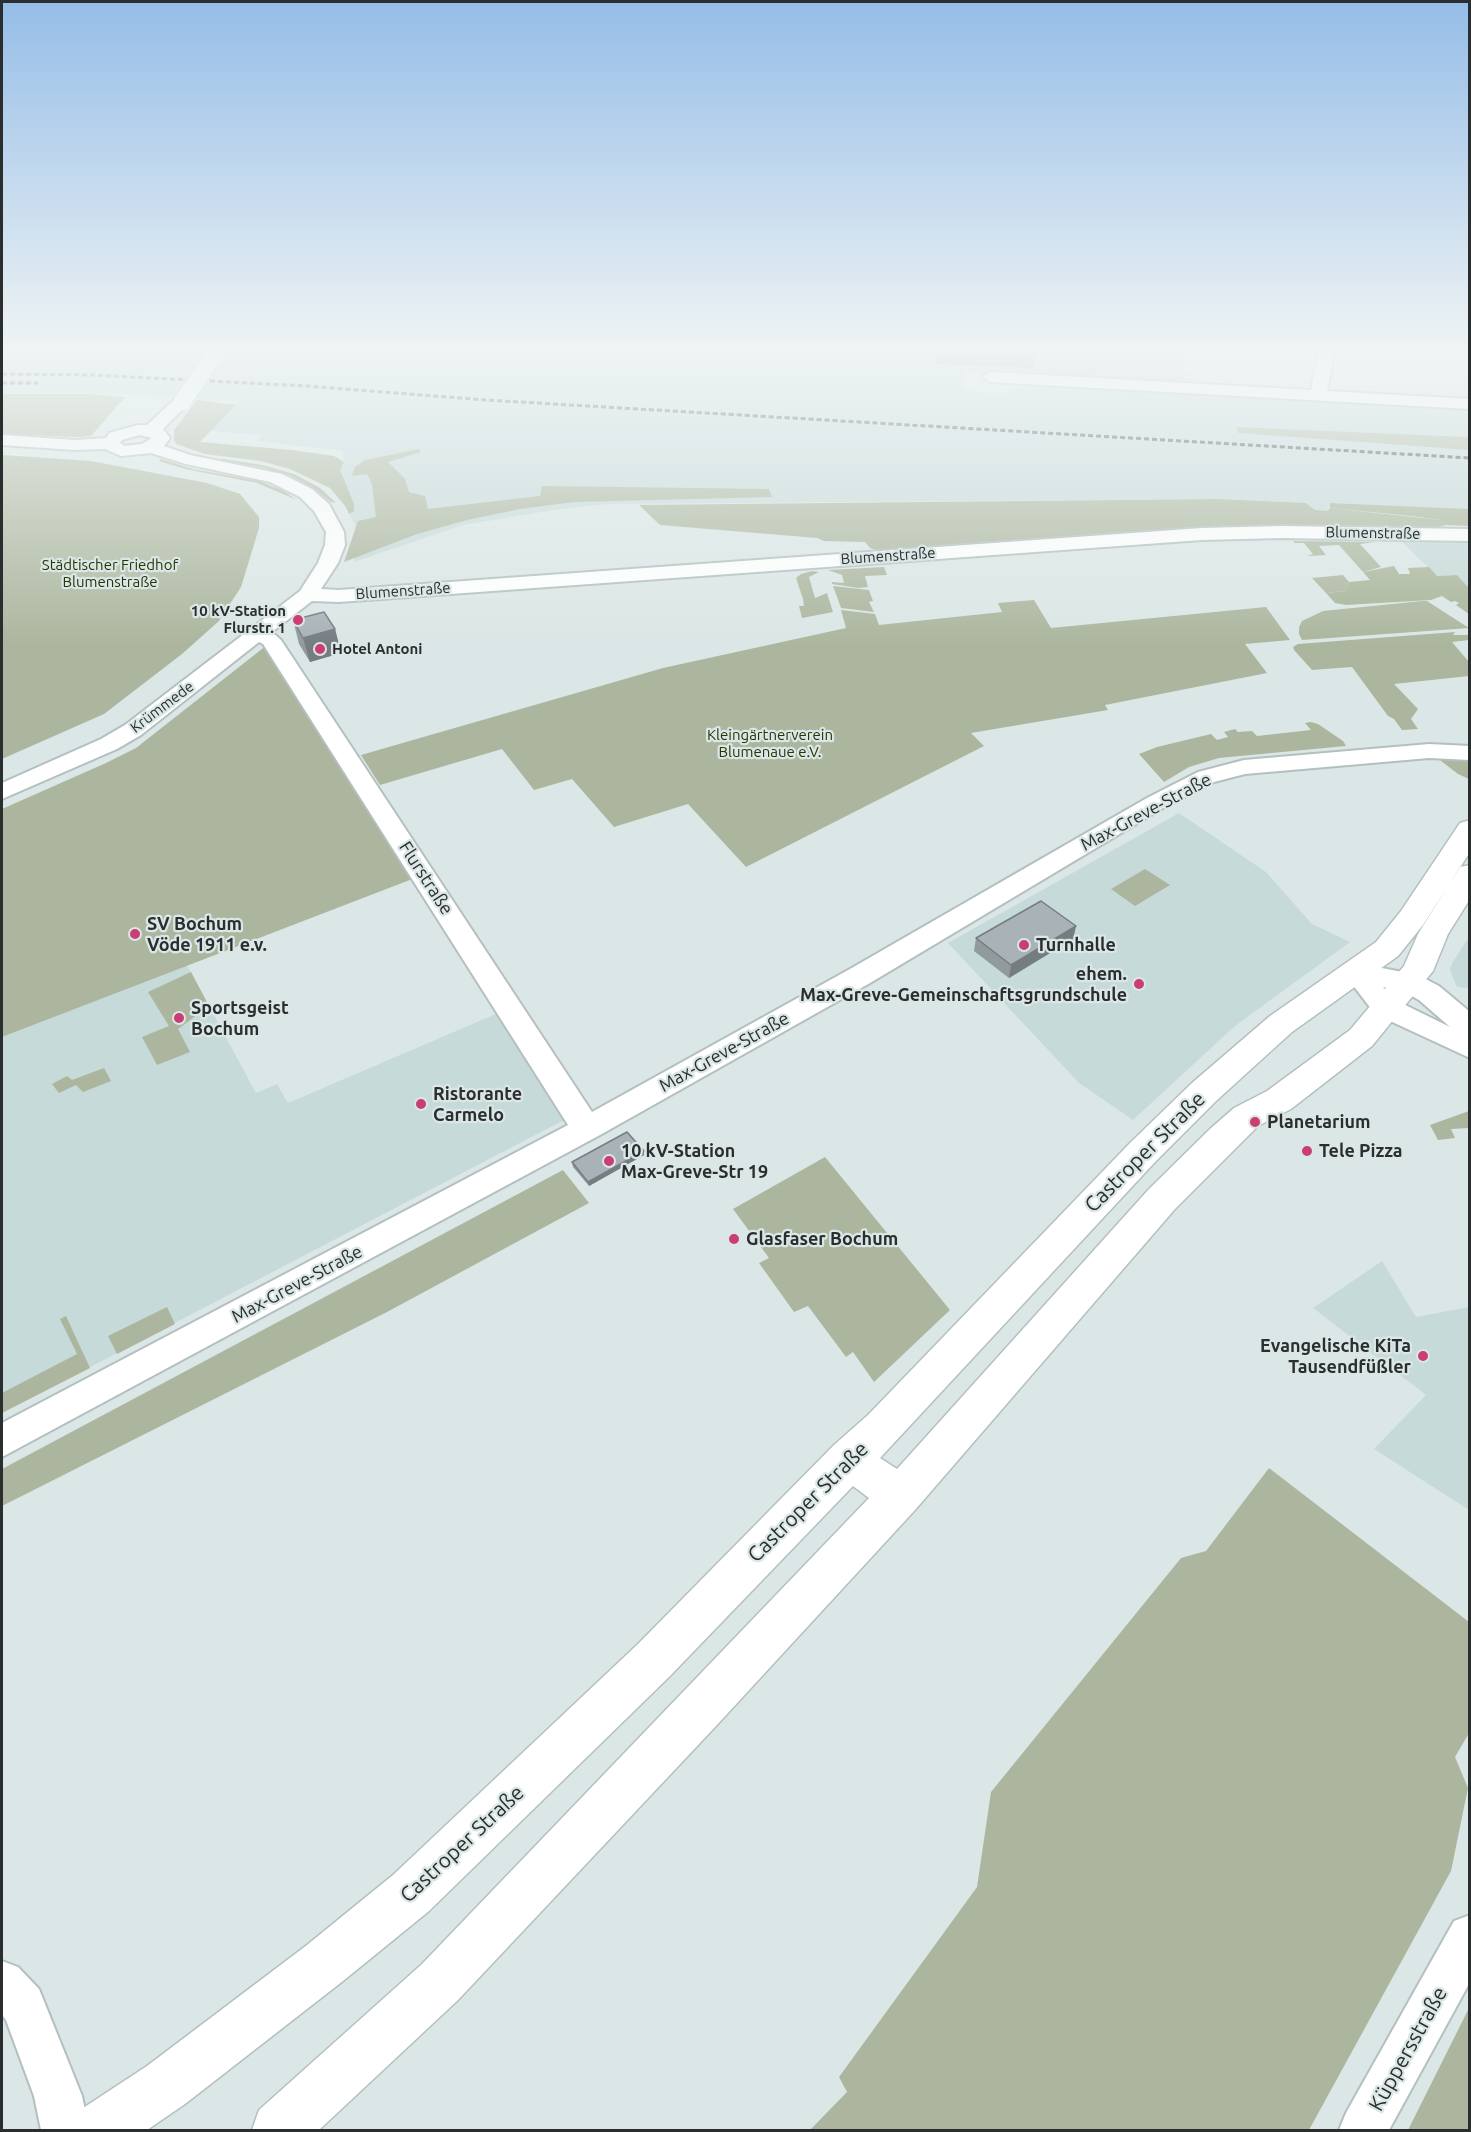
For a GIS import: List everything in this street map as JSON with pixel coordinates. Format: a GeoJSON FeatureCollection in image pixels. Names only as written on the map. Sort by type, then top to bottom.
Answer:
{"type":"FeatureCollection","features":[{"type":"Feature","properties":{"kind":"main road","name":"Castroper Straße"},"geometry":{"type":"LineString","coordinates":[[100,2130],[166,2085],[325,1963],[411,1893],[654,1660],[849,1459],[882,1428],[1143,1152],[1204,1092],[1281,1024],[1387,949],[1412,918],[1470,829]]}},
{"type":"Feature","properties":{"kind":"main road"},"geometry":{"type":"LineString","coordinates":[[279,2130],[440,1982],[900,1496],[1162,1199],[1207,1153],[1246,1117],[1280,1100],[1361,1038],[1417,971],[1433,934],[1470,874]]}},
{"type":"Feature","properties":{"kind":"main road"},"geometry":{"type":"LineString","coordinates":[[849,1459],[900,1496]]}},
{"type":"Feature","properties":{"kind":"street","name":"Krümmede"},"geometry":{"type":"LineString","coordinates":[[2,792],[109,744],[134,730],[307,595],[323,573],[335,545],[332,524],[306,493],[276,478],[186,459],[167,447]]}},
{"type":"Feature","properties":{"kind":"street","name":"Blumenstraße"},"geometry":{"type":"LineString","coordinates":[[307,595],[339,596],[1202,534],[1281,532],[1470,535]]}},
{"type":"Feature","properties":{"kind":"street","name":"Flurstraße"},"geometry":{"type":"LineString","coordinates":[[258,633],[271,640],[579,1117],[590,1127]]}},
{"type":"Feature","properties":{"kind":"street","name":"Max-Greve-Straße"},"geometry":{"type":"LineString","coordinates":[[2,1441],[590,1127],[860,976],[1155,803],[1206,777],[1244,767],[1275,764],[1430,751],[1470,753]]}},
{"type":"Feature","properties":{"kind":"street"},"geometry":{"type":"LineString","coordinates":[[1356,972],[1396,994],[1470,1048]]}},
{"type":"Feature","properties":{"kind":"street"},"geometry":{"type":"LineString","coordinates":[[1396,994],[1430,993],[1470,1028]]}},
{"type":"Feature","properties":{"kind":"street","name":"Küppersstraße"},"geometry":{"type":"LineString","coordinates":[[1363,2130],[1470,1936]]}},
{"type":"Feature","properties":{"kind":"street"},"geometry":{"type":"LineString","coordinates":[[2,1983],[23,2005],[58,2096],[66,2130]]}},
{"type":"Feature","properties":{"kind":"shaded area"},"geometry":{"type":"Polygon","coordinates":[[[313,447],[1435,447],[1469,450],[1469,509],[1330,503],[1327,512],[1315,510],[1306,503],[1218,499],[608,504],[463,525],[354,562],[355,525],[346,507],[330,488],[344,462],[343,451],[313,447]]]}},
{"type":"Feature","properties":{"kind":"shaded area"},"geometry":{"type":"Polygon","coordinates":[[[1397,537],[1469,538],[1469,588],[1457,575],[1437,576],[1397,537]]]}},
{"type":"Feature","properties":{"kind":"shaded area","name":"ehem. Max-Greve-Gemeinschaftsgrundschule"},"geometry":{"type":"Polygon","coordinates":[[[1179,813],[1266,872],[1312,924],[1350,942],[1235,1026],[1133,1120],[1079,1083],[948,943],[1179,813]]]}},
{"type":"Feature","properties":{"kind":"shaded area"},"geometry":{"type":"Polygon","coordinates":[[[1467,940],[1469,941],[1469,988],[1457,987],[1450,970],[1451,965],[1467,940]]]}},
{"type":"Feature","properties":{"kind":"shaded area"},"geometry":{"type":"Polygon","coordinates":[[[187,965],[256,1093],[277,1084],[288,1103],[498,1013],[566,1119],[2,1413],[2,1037],[187,965]]]}},
{"type":"Feature","properties":{"kind":"shaded area","name":"Evangelische KiTa Tausendfüßler"},"geometry":{"type":"Polygon","coordinates":[[[1382,1261],[1416,1317],[1469,1307],[1469,1510],[1374,1449],[1426,1395],[1313,1308],[1382,1261]]]}},
{"type":"Feature","properties":{"kind":"green space"},"geometry":{"type":"Polygon","coordinates":[[[186,447],[263,447],[334,456],[344,462],[340,470],[354,504],[354,511],[349,514],[330,488],[290,469],[261,461],[205,454],[186,447]]]}},
{"type":"Feature","properties":{"kind":"green space"},"geometry":{"type":"Polygon","coordinates":[[[1435,447],[1469,447],[1469,450],[1435,447]]]}},
{"type":"Feature","properties":{"kind":"green space"},"geometry":{"type":"Polygon","coordinates":[[[419,449],[421,452],[388,462],[405,479],[409,492],[425,496],[428,509],[540,496],[542,486],[769,489],[772,497],[574,502],[520,509],[467,520],[417,534],[344,562],[358,521],[376,517],[372,484],[367,474],[352,476],[355,467],[365,460],[419,449]]]}},
{"type":"Feature","properties":{"kind":"green space","name":"Städtischer Friedhof Blumenstraße"},"geometry":{"type":"Polygon","coordinates":[[[2,455],[91,461],[207,483],[240,494],[259,517],[259,528],[241,587],[219,621],[182,654],[104,714],[2,759],[2,455]]]}},
{"type":"Feature","properties":{"kind":"green space"},"geometry":{"type":"Polygon","coordinates":[[[161,459],[193,469],[259,481],[282,490],[297,500],[257,483],[185,469],[159,461],[161,459]]]}},
{"type":"Feature","properties":{"kind":"green space"},"geometry":{"type":"Polygon","coordinates":[[[223,459],[262,465],[294,474],[320,488],[336,503],[289,475],[261,467],[218,461],[223,459]]]}},
{"type":"Feature","properties":{"kind":"green space"},"geometry":{"type":"Polygon","coordinates":[[[1218,499],[1306,503],[1315,510],[1327,511],[1330,508],[1442,520],[1446,525],[1434,528],[1277,526],[1206,528],[882,552],[870,548],[865,542],[824,541],[817,538],[660,525],[639,505],[1218,499]]]}},
{"type":"Feature","properties":{"kind":"green space"},"geometry":{"type":"Polygon","coordinates":[[[1330,503],[1469,509],[1469,526],[1446,525],[1441,520],[1411,516],[1330,508],[1330,503]]]}},
{"type":"Feature","properties":{"kind":"green space"},"geometry":{"type":"Polygon","coordinates":[[[1293,541],[1375,542],[1360,544],[1381,567],[1363,572],[1339,545],[1319,546],[1326,555],[1307,556],[1313,554],[1304,543],[1293,541]]]}},
{"type":"Feature","properties":{"kind":"green space"},"geometry":{"type":"Polygon","coordinates":[[[1394,566],[1399,574],[1410,574],[1408,568],[1429,567],[1437,576],[1457,575],[1469,588],[1469,614],[1456,605],[1459,603],[1451,602],[1442,596],[1431,600],[1346,605],[1335,603],[1326,593],[1345,591],[1349,582],[1370,580],[1363,572],[1394,566]]]}},
{"type":"Feature","properties":{"kind":"green space"},"geometry":{"type":"Polygon","coordinates":[[[884,567],[887,575],[865,576],[868,587],[858,588],[832,584],[832,582],[844,583],[842,575],[828,570],[884,567]]]}},
{"type":"Feature","properties":{"kind":"green space"},"geometry":{"type":"Polygon","coordinates":[[[812,571],[819,572],[809,577],[815,598],[827,593],[833,612],[802,618],[799,606],[804,606],[803,599],[796,578],[812,571]]]}},
{"type":"Feature","properties":{"kind":"green space"},"geometry":{"type":"Polygon","coordinates":[[[1343,575],[1349,582],[1345,591],[1326,593],[1312,578],[1343,575]]]}},
{"type":"Feature","properties":{"kind":"green space"},"geometry":{"type":"Polygon","coordinates":[[[833,586],[869,590],[873,601],[869,602],[874,612],[841,608],[833,586]]]}},
{"type":"Feature","properties":{"kind":"green space","name":"Kleingärtnerverein Blumenaue e.V."},"geometry":{"type":"Polygon","coordinates":[[[1034,600],[1051,628],[1266,607],[1290,640],[1245,644],[1267,673],[1105,705],[1108,710],[971,733],[984,746],[746,867],[688,804],[614,827],[572,779],[534,790],[502,749],[380,785],[361,755],[663,668],[846,628],[841,610],[875,614],[879,625],[1002,612],[998,603],[1034,600]]]}},
{"type":"Feature","properties":{"kind":"green space"},"geometry":{"type":"Polygon","coordinates":[[[1427,601],[1469,628],[1302,640],[1299,634],[1302,621],[1323,611],[1427,601]]]}},
{"type":"Feature","properties":{"kind":"green space"},"geometry":{"type":"Polygon","coordinates":[[[1455,632],[1453,635],[1469,635],[1469,640],[1452,642],[1469,662],[1469,676],[1394,684],[1418,709],[1411,719],[1418,729],[1402,730],[1394,719],[1388,716],[1352,667],[1312,670],[1293,647],[1298,644],[1455,632]]]}},
{"type":"Feature","properties":{"kind":"green space","name":"SV Bochum Vöde 1911 e.v."},"geometry":{"type":"Polygon","coordinates":[[[267,645],[415,878],[2,1037],[2,809],[136,748],[267,645]]]}},
{"type":"Feature","properties":{"kind":"green space"},"geometry":{"type":"Polygon","coordinates":[[[1305,723],[1318,724],[1343,741],[1346,746],[1219,758],[1189,767],[1164,782],[1139,754],[1157,747],[1211,734],[1217,740],[1228,737],[1224,732],[1235,729],[1238,732],[1252,731],[1257,736],[1311,730],[1305,723]]]}},
{"type":"Feature","properties":{"kind":"green space"},"geometry":{"type":"Polygon","coordinates":[[[1436,757],[1469,760],[1469,779],[1458,774],[1436,757]]]}},
{"type":"Feature","properties":{"kind":"green space"},"geometry":{"type":"Polygon","coordinates":[[[1145,869],[1170,885],[1135,906],[1111,889],[1145,869]]]}},
{"type":"Feature","properties":{"kind":"green space","name":"Sportsgeist Bochum"},"geometry":{"type":"Polygon","coordinates":[[[191,972],[209,1006],[178,1029],[190,1052],[157,1065],[142,1037],[169,1026],[148,992],[191,972]]]}},
{"type":"Feature","properties":{"kind":"green space"},"geometry":{"type":"Polygon","coordinates":[[[104,1068],[111,1081],[83,1092],[76,1085],[59,1093],[52,1084],[67,1076],[72,1080],[104,1068]]]}},
{"type":"Feature","properties":{"kind":"green space"},"geometry":{"type":"Polygon","coordinates":[[[1469,1111],[1469,1128],[1451,1129],[1455,1138],[1438,1140],[1430,1125],[1469,1111]]]}},
{"type":"Feature","properties":{"kind":"green space"},"geometry":{"type":"Polygon","coordinates":[[[825,1157],[950,1310],[874,1382],[853,1352],[846,1357],[808,1306],[794,1312],[759,1263],[769,1258],[733,1209],[825,1157]]]}},
{"type":"Feature","properties":{"kind":"green space"},"geometry":{"type":"Polygon","coordinates":[[[563,1170],[589,1203],[387,1312],[2,1506],[2,1469],[563,1170]]]}},
{"type":"Feature","properties":{"kind":"green space"},"geometry":{"type":"Polygon","coordinates":[[[167,1307],[175,1324],[117,1354],[108,1336],[167,1307]]]}},
{"type":"Feature","properties":{"kind":"green space"},"geometry":{"type":"Polygon","coordinates":[[[66,1316],[90,1368],[2,1413],[2,1393],[77,1354],[60,1319],[66,1316]]]}},
{"type":"Feature","properties":{"kind":"green space"},"geometry":{"type":"Polygon","coordinates":[[[1269,1468],[1469,1622],[1469,1733],[1455,1757],[1468,1788],[1451,1871],[1309,2130],[810,2130],[847,2092],[839,2077],[977,1887],[991,1792],[1181,1558],[1206,1551],[1269,1468]]]}},
{"type":"Feature","properties":{"kind":"green space"},"geometry":{"type":"Polygon","coordinates":[[[1469,2008],[1469,2130],[1408,2130],[1469,2008]]]}},
{"type":"Feature","properties":{"kind":"building"},"geometry":{"type":"Polygon","coordinates":[[[324,612],[335,629],[303,638],[293,620],[324,612]]]}},
{"type":"Feature","properties":{"kind":"building","name":"Turnhalle"},"geometry":{"type":"Polygon","coordinates":[[[1041,901],[1076,926],[1011,965],[976,938],[1041,901]]]}},
{"type":"Feature","properties":{"kind":"building","name":"10 kV-Station Max-Greve-Str 19"},"geometry":{"type":"Polygon","coordinates":[[[627,1132],[644,1151],[588,1182],[572,1162],[627,1132]]]}},
{"type":"Feature","properties":{"kind":"railway"},"geometry":{"type":"LineString","coordinates":[[1292,447],[1470,458]]}},
{"type":"Feature","properties":{"kind":"place","name":"10 kV-Station Flurstr. 1"},"geometry":{"type":"Point","coordinates":[298,620]}},
{"type":"Feature","properties":{"kind":"place","name":"Hotel Antoni"},"geometry":{"type":"Point","coordinates":[320,649]}},
{"type":"Feature","properties":{"kind":"place","name":"SV Bochum Vöde 1911 e.v."},"geometry":{"type":"Point","coordinates":[135,934]}},
{"type":"Feature","properties":{"kind":"place","name":"Turnhalle"},"geometry":{"type":"Point","coordinates":[1024,945]}},
{"type":"Feature","properties":{"kind":"place","name":"ehem. Max-Greve-Gemeinschaftsgrundschule"},"geometry":{"type":"Point","coordinates":[1139,984]}},
{"type":"Feature","properties":{"kind":"place","name":"Sportsgeist Bochum"},"geometry":{"type":"Point","coordinates":[179,1018]}},
{"type":"Feature","properties":{"kind":"place","name":"Ristorante Carmelo"},"geometry":{"type":"Point","coordinates":[421,1104]}},
{"type":"Feature","properties":{"kind":"place","name":"Planetarium"},"geometry":{"type":"Point","coordinates":[1255,1122]}},
{"type":"Feature","properties":{"kind":"place","name":"Tele Pizza"},"geometry":{"type":"Point","coordinates":[1307,1151]}},
{"type":"Feature","properties":{"kind":"place","name":"10 kV-Station Max-Greve-Str 19"},"geometry":{"type":"Point","coordinates":[609,1161]}},
{"type":"Feature","properties":{"kind":"place","name":"Glasfaser Bochum"},"geometry":{"type":"Point","coordinates":[734,1239]}},
{"type":"Feature","properties":{"kind":"place","name":"Evangelische KiTa Tausendfüßler"},"geometry":{"type":"Point","coordinates":[1423,1356]}}]}
